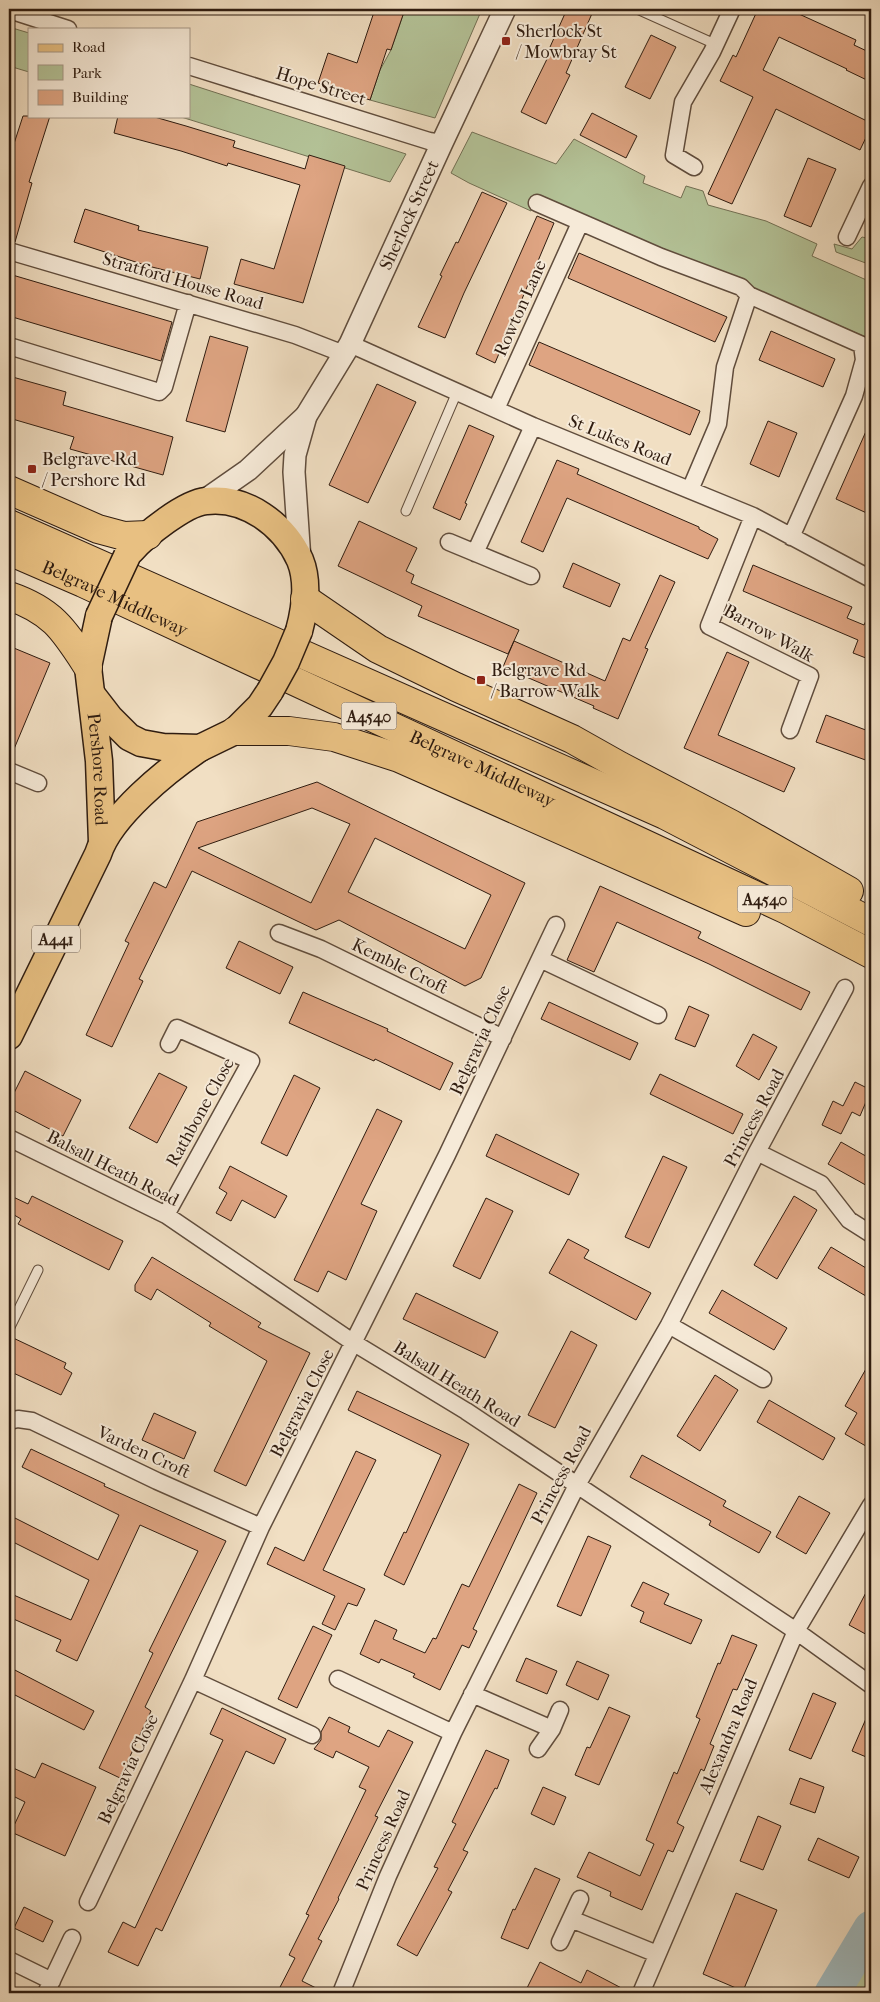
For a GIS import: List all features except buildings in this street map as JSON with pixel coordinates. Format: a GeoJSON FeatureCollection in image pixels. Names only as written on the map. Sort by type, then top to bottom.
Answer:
{"type":"FeatureCollection","features":[{"type":"Feature","properties":{"kind":"highway"},"geometry":{"type":"LineString","coordinates":[[9,490],[98,529],[124,536],[148,534]]}},
{"type":"Feature","properties":{"kind":"highway","name":"Belgrave Middleway"},"geometry":{"type":"LineString","coordinates":[[9,524],[665,815],[871,922]]}},
{"type":"Feature","properties":{"kind":"highway","name":"Belgrave Middleway"},"geometry":{"type":"LineString","coordinates":[[9,551],[83,583],[787,910],[871,954]]}},
{"type":"Feature","properties":{"kind":"highway"},"geometry":{"type":"LineString","coordinates":[[9,596],[21,600],[45,613],[64,630],[88,667]]}},
{"type":"Feature","properties":{"kind":"highway"},"geometry":{"type":"LineString","coordinates":[[305,599],[378,650],[456,688],[572,739],[731,824],[871,904]]}},
{"type":"Feature","properties":{"kind":"highway"},"geometry":{"type":"LineString","coordinates":[[235,731],[289,731],[334,737],[399,758],[569,835],[871,966]]}},
{"type":"Feature","properties":{"kind":"main road"},"geometry":{"type":"LineString","coordinates":[[88,667],[99,616],[126,556],[148,534],[182,511],[205,500],[231,502],[252,509],[266,517],[289,542],[300,561]]}},
{"type":"Feature","properties":{"kind":"main road","name":"Pershore Road"},"geometry":{"type":"LineString","coordinates":[[9,1036],[98,854],[102,842],[122,816],[174,766],[200,748],[235,731],[260,706],[270,691],[286,662],[299,631],[305,599],[304,578],[300,561]]}},
{"type":"Feature","properties":{"kind":"main road","name":"Pershore Road"},"geometry":{"type":"LineString","coordinates":[[88,667],[99,761],[102,842]]}},
{"type":"Feature","properties":{"kind":"main road"},"geometry":{"type":"LineString","coordinates":[[92,696],[129,737],[162,747],[200,748]]}},
{"type":"Feature","properties":{"kind":"street","name":"Sherlock Street"},"geometry":{"type":"LineString","coordinates":[[205,500],[248,470],[306,416],[347,349],[505,9]]}},
{"type":"Feature","properties":{"kind":"street"},"geometry":{"type":"LineString","coordinates":[[694,167],[674,155],[683,102],[716,44],[732,9]]}},
{"type":"Feature","properties":{"kind":"street"},"geometry":{"type":"LineString","coordinates":[[9,10],[65,28]]}},
{"type":"Feature","properties":{"kind":"street","name":"Hope Street"},"geometry":{"type":"LineString","coordinates":[[190,66],[429,141],[442,143]]}},
{"type":"Feature","properties":{"kind":"street"},"geometry":{"type":"LineString","coordinates":[[847,237],[864,218],[871,186]]}},
{"type":"Feature","properties":{"kind":"street"},"geometry":{"type":"LineString","coordinates":[[537,203],[580,223],[741,287],[750,296],[862,345],[864,360],[854,396],[792,536]]}},
{"type":"Feature","properties":{"kind":"street","name":"Rowton Lane"},"geometry":{"type":"LineString","coordinates":[[496,409],[580,223]]}},
{"type":"Feature","properties":{"kind":"street","name":"Stratford House Road"},"geometry":{"type":"LineString","coordinates":[[9,251],[347,349]]}},
{"type":"Feature","properties":{"kind":"street"},"geometry":{"type":"LineString","coordinates":[[690,490],[718,424],[725,367],[750,296]]}},
{"type":"Feature","properties":{"kind":"street"},"geometry":{"type":"LineString","coordinates":[[9,346],[159,392],[164,387],[188,303]]}},
{"type":"Feature","properties":{"kind":"street","name":"St Lukes Road"},"geometry":{"type":"LineString","coordinates":[[347,349],[457,392],[533,426],[754,516],[871,579]]}},
{"type":"Feature","properties":{"kind":"street","name":"Sherlock Street"},"geometry":{"type":"LineString","coordinates":[[300,561],[294,472],[295,455],[306,416]]}},
{"type":"Feature","properties":{"kind":"street"},"geometry":{"type":"LineString","coordinates":[[475,553],[533,426]]}},
{"type":"Feature","properties":{"kind":"street","name":"Barrow Walk"},"geometry":{"type":"LineString","coordinates":[[754,516],[709,626],[810,676],[790,730]]}},
{"type":"Feature","properties":{"kind":"street"},"geometry":{"type":"LineString","coordinates":[[449,542],[531,576]]}},
{"type":"Feature","properties":{"kind":"street"},"geometry":{"type":"LineString","coordinates":[[9,771],[38,783]]}},
{"type":"Feature","properties":{"kind":"street","name":"Belgravia Close"},"geometry":{"type":"LineString","coordinates":[[88,1902],[193,1680],[261,1527],[447,1155],[556,925]]}},
{"type":"Feature","properties":{"kind":"street","name":"Kemble Croft"},"geometry":{"type":"LineString","coordinates":[[279,933],[321,950],[503,1038]]}},
{"type":"Feature","properties":{"kind":"street"},"geometry":{"type":"LineString","coordinates":[[540,959],[658,1015]]}},
{"type":"Feature","properties":{"kind":"street","name":"Princess Road"},"geometry":{"type":"LineString","coordinates":[[341,1993],[388,1876],[472,1694],[577,1485],[669,1324],[845,988]]}},
{"type":"Feature","properties":{"kind":"street","name":"Rathbone Close"},"geometry":{"type":"LineString","coordinates":[[166,1216],[251,1061],[176,1028],[169,1044]]}},
{"type":"Feature","properties":{"kind":"street","name":"Balsall Heath Road"},"geometry":{"type":"LineString","coordinates":[[9,1138],[166,1216],[354,1343],[466,1411],[796,1631],[871,1685]]}},
{"type":"Feature","properties":{"kind":"street"},"geometry":{"type":"LineString","coordinates":[[758,1152],[821,1184],[849,1220],[871,1234]]}},
{"type":"Feature","properties":{"kind":"street"},"geometry":{"type":"LineString","coordinates":[[669,1324],[763,1378]]}},
{"type":"Feature","properties":{"kind":"street","name":"Varden Croft"},"geometry":{"type":"LineString","coordinates":[[9,1420],[32,1421],[157,1481],[261,1527]]}},
{"type":"Feature","properties":{"kind":"street","name":"Alexandra Road"},"geometry":{"type":"LineString","coordinates":[[641,1993],[796,1631],[871,1505]]}},
{"type":"Feature","properties":{"kind":"street"},"geometry":{"type":"LineString","coordinates":[[338,1679],[453,1733]]}},
{"type":"Feature","properties":{"kind":"street"},"geometry":{"type":"LineString","coordinates":[[193,1680],[312,1735]]}},
{"type":"Feature","properties":{"kind":"street"},"geometry":{"type":"LineString","coordinates":[[472,1694],[552,1729]]}},
{"type":"Feature","properties":{"kind":"street"},"geometry":{"type":"LineString","coordinates":[[538,1749],[552,1729],[560,1710]]}},
{"type":"Feature","properties":{"kind":"street"},"geometry":{"type":"LineString","coordinates":[[560,1942],[580,1899]]}},
{"type":"Feature","properties":{"kind":"street"},"geometry":{"type":"LineString","coordinates":[[571,1919],[657,1954]]}},
{"type":"Feature","properties":{"kind":"street"},"geometry":{"type":"LineString","coordinates":[[9,1960],[49,1987],[72,1938]]}},
{"type":"Feature","properties":{"kind":"lane"},"geometry":{"type":"LineString","coordinates":[[637,9],[716,44]]}},
{"type":"Feature","properties":{"kind":"lane"},"geometry":{"type":"LineString","coordinates":[[406,511],[457,392]]}},
{"type":"Feature","properties":{"kind":"lane"},"geometry":{"type":"LineString","coordinates":[[9,1329],[38,1270]]}},
{"type":"Feature","properties":{"kind":"green space"},"geometry":{"type":"Polygon","coordinates":[[[405,9],[482,9],[435,118],[370,100],[380,70],[391,50],[405,9]]]}},
{"type":"Feature","properties":{"kind":"green space"},"geometry":{"type":"Polygon","coordinates":[[[9,27],[28,33],[28,72],[9,66],[9,27]]]}},
{"type":"Feature","properties":{"kind":"green space"},"geometry":{"type":"Polygon","coordinates":[[[190,84],[406,154],[390,182],[184,118],[190,118],[190,84]]]}},
{"type":"Feature","properties":{"kind":"green space"},"geometry":{"type":"Polygon","coordinates":[[[472,132],[556,164],[574,139],[645,176],[643,183],[681,198],[686,186],[703,191],[708,205],[766,221],[817,244],[812,256],[871,282],[871,341],[868,338],[538,195],[531,211],[469,183],[451,173],[472,132]]]}},
{"type":"Feature","properties":{"kind":"green space"},"geometry":{"type":"Polygon","coordinates":[[[862,237],[871,239],[871,265],[836,252],[834,244],[852,249],[862,237]]]}},
{"type":"Feature","properties":{"kind":"green space"},"geometry":{"type":"Polygon","coordinates":[[[871,1953],[871,1993],[848,1993],[871,1953]]]}},
{"type":"Feature","properties":{"kind":"waterway"},"geometry":{"type":"LineString","coordinates":[[832,1993],[871,1928]]}},
{"type":"Feature","properties":{"kind":"place","name":"Sherlock St / Mowbray St"},"geometry":{"type":"Point","coordinates":[506,41]}},
{"type":"Feature","properties":{"kind":"place","name":"Belgrave Rd / Pershore Rd"},"geometry":{"type":"Point","coordinates":[32,469]}},
{"type":"Feature","properties":{"kind":"place","name":"Belgrave Rd / Barrow Walk"},"geometry":{"type":"Point","coordinates":[481,680]}}]}
